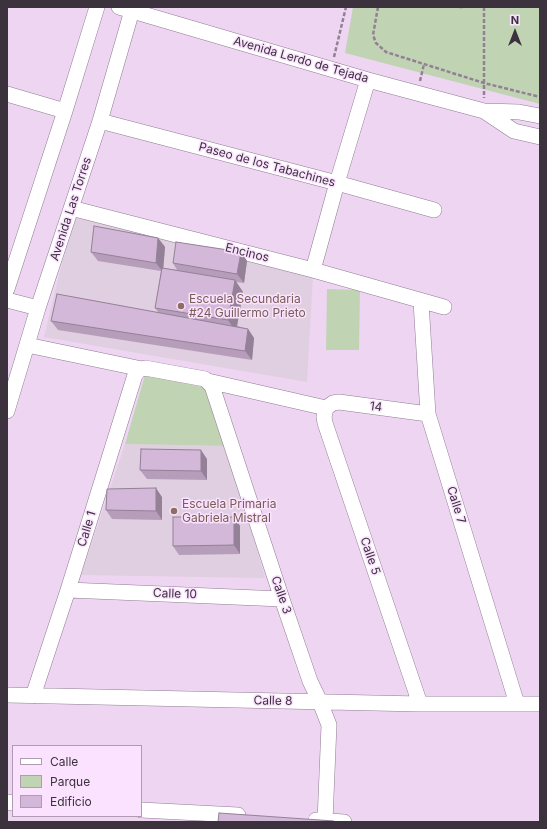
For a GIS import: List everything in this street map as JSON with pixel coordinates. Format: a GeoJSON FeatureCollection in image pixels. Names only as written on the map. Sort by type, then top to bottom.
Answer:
{"type":"FeatureCollection","features":[{"type":"Feature","properties":{"kind":"street"},"geometry":{"type":"LineString","coordinates":[[7,289],[97,7]]}},
{"type":"Feature","properties":{"kind":"street","name":"Avenida Lerdo de Tejada"},"geometry":{"type":"LineString","coordinates":[[128,8],[368,80],[484,111],[519,112],[540,116]]}},
{"type":"Feature","properties":{"kind":"street","name":"Avenida Las Torres"},"geometry":{"type":"LineString","coordinates":[[7,411],[38,308],[100,121],[128,8]]}},
{"type":"Feature","properties":{"kind":"street"},"geometry":{"type":"LineString","coordinates":[[314,270],[337,183],[368,80]]}},
{"type":"Feature","properties":{"kind":"street"},"geometry":{"type":"LineString","coordinates":[[7,94],[65,111]]}},
{"type":"Feature","properties":{"kind":"street","name":"Avenida Lerdo de Tejada"},"geometry":{"type":"LineString","coordinates":[[484,111],[514,131],[540,137]]}},
{"type":"Feature","properties":{"kind":"street","name":"Paseo de los Tabachines"},"geometry":{"type":"LineString","coordinates":[[100,121],[434,210]]}},
{"type":"Feature","properties":{"kind":"street","name":"Encinos"},"geometry":{"type":"LineString","coordinates":[[71,208],[314,270],[421,302],[444,307]]}},
{"type":"Feature","properties":{"kind":"street"},"geometry":{"type":"LineString","coordinates":[[7,300],[38,308]]}},
{"type":"Feature","properties":{"kind":"street","name":"Calle 7"},"geometry":{"type":"LineString","coordinates":[[421,302],[428,414],[517,704]]}},
{"type":"Feature","properties":{"kind":"street"},"geometry":{"type":"LineString","coordinates":[[27,345],[204,379],[326,408]]}},
{"type":"Feature","properties":{"kind":"street","name":"Calle 1"},"geometry":{"type":"LineString","coordinates":[[33,696],[68,590],[135,375],[143,368]]}},
{"type":"Feature","properties":{"kind":"street","name":"Calle 3"},"geometry":{"type":"LineString","coordinates":[[204,379],[212,386],[310,681],[329,725],[325,821]]}},
{"type":"Feature","properties":{"kind":"street","name":"14"},"geometry":{"type":"LineString","coordinates":[[326,408],[333,403],[339,402],[428,414]]}},
{"type":"Feature","properties":{"kind":"street","name":"Calle 5"},"geometry":{"type":"LineString","coordinates":[[326,408],[324,417],[325,423],[420,704]]}},
{"type":"Feature","properties":{"kind":"street","name":"Calle 10"},"geometry":{"type":"LineString","coordinates":[[68,590],[282,599]]}},
{"type":"Feature","properties":{"kind":"street","name":"Calle 8"},"geometry":{"type":"LineString","coordinates":[[7,695],[420,704],[540,704]]}},
{"type":"Feature","properties":{"kind":"street"},"geometry":{"type":"LineString","coordinates":[[142,810],[213,818],[250,816]]}},
{"type":"Feature","properties":{"kind":"street"},"geometry":{"type":"LineString","coordinates":[[302,819],[344,822]]}},
{"type":"Feature","properties":{"kind":"path"},"geometry":{"type":"LineString","coordinates":[[331,69],[346,7]]}},
{"type":"Feature","properties":{"kind":"path"},"geometry":{"type":"LineString","coordinates":[[378,7],[373,35],[376,43],[386,52],[484,82],[540,97]]}},
{"type":"Feature","properties":{"kind":"path"},"geometry":{"type":"LineString","coordinates":[[484,7],[484,111]]}},
{"type":"Feature","properties":{"kind":"shaded area","name":"Escuela Secundaria #24 Guillermo Prieto"},"geometry":{"type":"Polygon","coordinates":[[[77,215],[313,275],[307,382],[44,337],[63,259],[77,215]]]}},
{"type":"Feature","properties":{"kind":"shaded area","name":"Escuela Primaria Gabriela Mistral"},"geometry":{"type":"Polygon","coordinates":[[[125,444],[227,446],[265,578],[81,575],[125,444]]]}},
{"type":"Feature","properties":{"kind":"green space"},"geometry":{"type":"Polygon","coordinates":[[[353,7],[540,7],[540,104],[345,53],[353,7]]]}},
{"type":"Feature","properties":{"kind":"green space"},"geometry":{"type":"Polygon","coordinates":[[[327,289],[360,290],[359,350],[326,350],[327,289]]]}},
{"type":"Feature","properties":{"kind":"green space"},"geometry":{"type":"Polygon","coordinates":[[[145,375],[208,388],[227,446],[125,444],[145,375]]]}},
{"type":"Feature","properties":{"kind":"building"},"geometry":{"type":"Polygon","coordinates":[[[94,226],[158,238],[156,263],[91,252],[94,226]]]}},
{"type":"Feature","properties":{"kind":"building"},"geometry":{"type":"Polygon","coordinates":[[[176,242],[241,252],[237,274],[173,263],[176,242]]]}},
{"type":"Feature","properties":{"kind":"building"},"geometry":{"type":"Polygon","coordinates":[[[162,268],[235,280],[228,320],[155,308],[162,268]]]}},
{"type":"Feature","properties":{"kind":"building"},"geometry":{"type":"Polygon","coordinates":[[[57,294],[248,329],[245,351],[51,321],[57,294]]]}},
{"type":"Feature","properties":{"kind":"building"},"geometry":{"type":"Polygon","coordinates":[[[141,449],[201,450],[201,471],[140,470],[141,449]]]}},
{"type":"Feature","properties":{"kind":"building"},"geometry":{"type":"Polygon","coordinates":[[[156,488],[156,511],[106,510],[107,489],[156,488]]]}},
{"type":"Feature","properties":{"kind":"building"},"geometry":{"type":"Polygon","coordinates":[[[173,517],[234,517],[234,545],[173,546],[173,517]]]}},
{"type":"Feature","properties":{"kind":"building"},"geometry":{"type":"Polygon","coordinates":[[[219,813],[334,821],[334,822],[218,822],[219,813]]]}},
{"type":"Feature","properties":{"kind":"place","name":"Escuela Secundaria #24 Guillermo Prieto"},"geometry":{"type":"Point","coordinates":[181,306]}},
{"type":"Feature","properties":{"kind":"place","name":"Escuela Primaria Gabriela Mistral"},"geometry":{"type":"Point","coordinates":[174,511]}}]}
